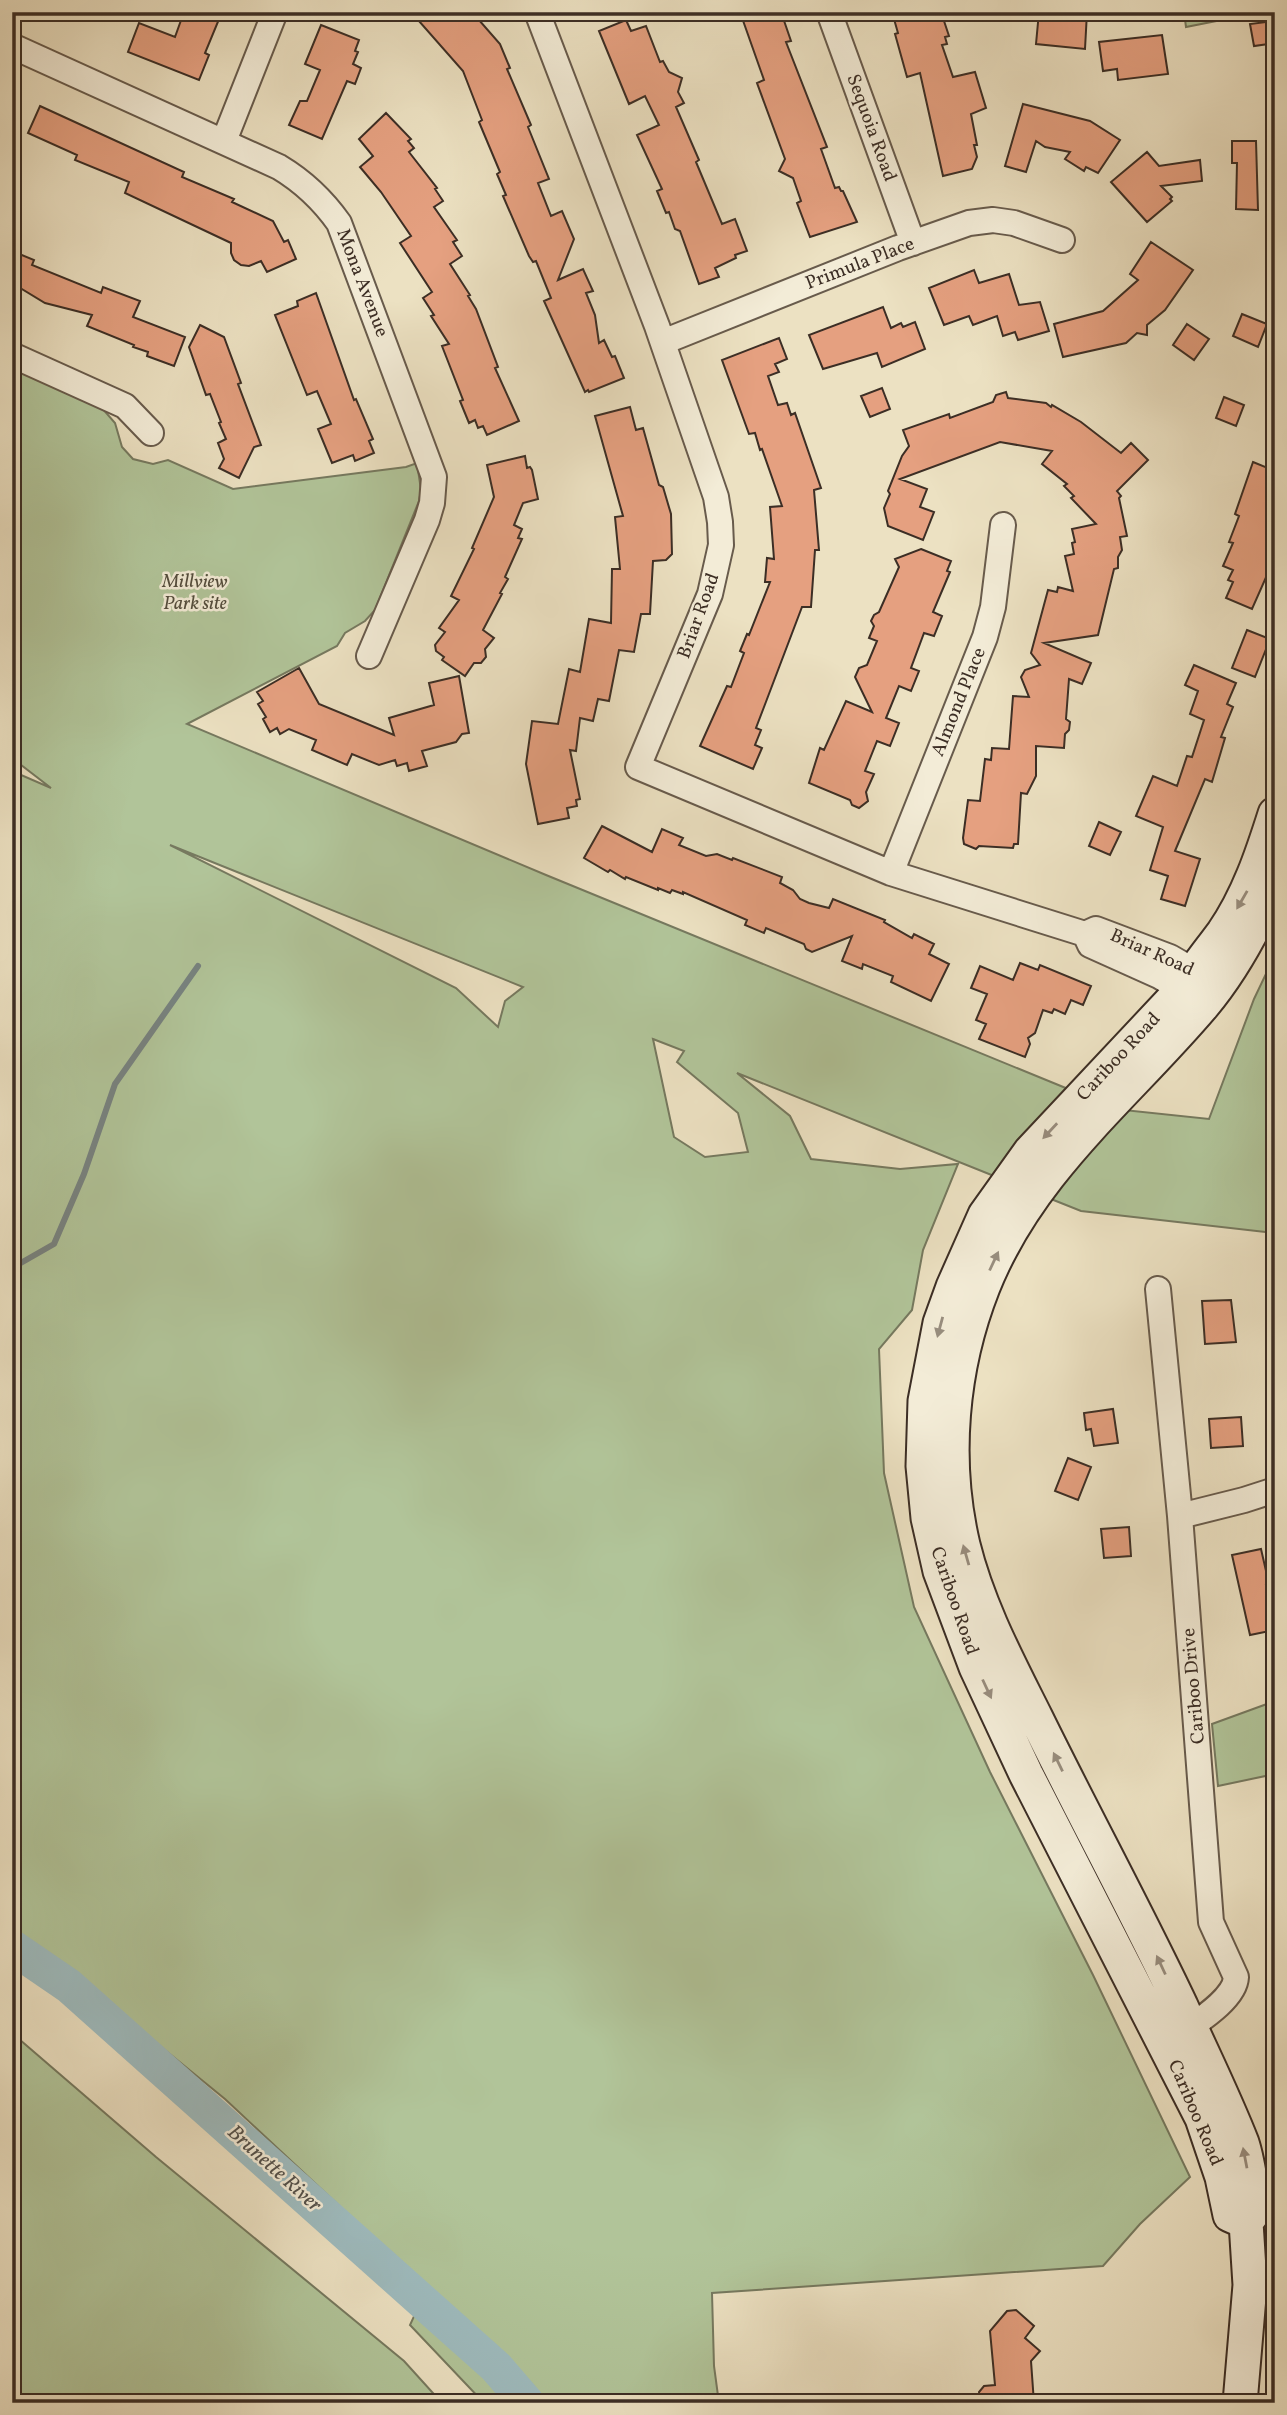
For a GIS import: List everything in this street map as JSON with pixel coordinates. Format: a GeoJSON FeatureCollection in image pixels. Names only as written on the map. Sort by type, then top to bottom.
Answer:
{"type":"FeatureCollection","features":[{"type":"Feature","properties":{"kind":"street"},"geometry":{"type":"LineString","coordinates":[[224,141],[275,12]]}},
{"type":"Feature","properties":{"kind":"street","name":"Briar Road"},"geometry":{"type":"LineString","coordinates":[[537,12],[663,342],[716,497],[720,522],[720,545],[710,594],[638,767],[891,873],[1085,934],[1096,929],[1170,957],[1200,987]]}},
{"type":"Feature","properties":{"kind":"street","name":"Sequoia Road"},"geometry":{"type":"LineString","coordinates":[[829,12],[913,243]]}},
{"type":"Feature","properties":{"kind":"street","name":"Mona Avenue"},"geometry":{"type":"LineString","coordinates":[[12,46],[224,141],[298,178],[315,193],[339,223],[431,467],[433,490],[427,520],[369,656]]}},
{"type":"Feature","properties":{"kind":"street","name":"Primula Place"},"geometry":{"type":"LineString","coordinates":[[663,342],[969,223],[993,220],[1035,229],[1062,240]]}},
{"type":"Feature","properties":{"kind":"street"},"geometry":{"type":"LineString","coordinates":[[12,355],[125,406],[151,433]]}},
{"type":"Feature","properties":{"kind":"street","name":"Almond Place"},"geometry":{"type":"LineString","coordinates":[[891,873],[985,637],[993,607],[1003,525]]}},
{"type":"Feature","properties":{"kind":"street","name":"Cariboo Road"},"geometry":{"type":"LineString","coordinates":[[1200,987],[1223,932],[1248,888],[1275,814]]}},
{"type":"Feature","properties":{"kind":"street","name":"Cariboo Road"},"geometry":{"type":"LineString","coordinates":[[1240,2403],[1250,2285],[1246,2222],[1230,2215],[1222,2177],[1178,2036],[1026,1774],[976,1667],[940,1571],[928,1518],[923,1437],[925,1401],[940,1323],[985,1215],[1030,1152],[1200,987],[1255,929],[1275,882]]}},
{"type":"Feature","properties":{"kind":"street","name":"Cariboo Drive"},"geometry":{"type":"LineString","coordinates":[[1158,1289],[1180,1516],[1211,1922],[1236,1977],[1236,1985],[1225,1999],[1178,2036]]}},
{"type":"Feature","properties":{"kind":"street"},"geometry":{"type":"LineString","coordinates":[[1180,1516],[1275,1490]]}},
{"type":"Feature","properties":{"kind":"green space"},"geometry":{"type":"Polygon","coordinates":[[[1184,12],[1262,12],[1186,27],[1184,12]]]}},
{"type":"Feature","properties":{"kind":"green space","name":"Millview Park site"},"geometry":{"type":"Polygon","coordinates":[[[12,367],[102,408],[115,423],[122,447],[133,459],[153,464],[168,460],[233,489],[406,467],[417,463],[421,490],[419,501],[375,610],[365,621],[345,633],[337,646],[187,724],[546,875],[1073,1091],[999,1178],[737,1073],[790,1116],[811,1159],[900,1169],[958,1164],[923,1250],[912,1310],[879,1349],[884,1473],[914,1607],[990,1772],[1093,1975],[1190,2177],[1140,2224],[1103,2266],[712,2293],[714,2366],[719,2403],[484,2403],[410,2325],[427,2288],[225,2099],[112,2007],[12,1933],[12,771],[51,788],[12,758],[12,367]],[[170,845],[456,988],[498,1027],[505,1001],[523,987],[170,845]],[[653,1039],[674,1137],[705,1157],[748,1152],[738,1113],[677,1062],[684,1051],[653,1039]]]}},
{"type":"Feature","properties":{"kind":"green space"},"geometry":{"type":"Polygon","coordinates":[[[1275,955],[1275,1233],[1081,1211],[1046,1197],[1124,1110],[1209,1119],[1254,999],[1275,955]]]}},
{"type":"Feature","properties":{"kind":"green space"},"geometry":{"type":"Polygon","coordinates":[[[1275,1701],[1275,1774],[1218,1786],[1212,1724],[1275,1701]]]}},
{"type":"Feature","properties":{"kind":"green space"},"geometry":{"type":"Polygon","coordinates":[[[12,2033],[156,2157],[404,2361],[442,2403],[12,2403],[12,2033]]]}},
{"type":"Feature","properties":{"kind":"building"},"geometry":{"type":"Polygon","coordinates":[[[184,12],[222,12],[205,53],[209,55],[199,80],[128,52],[139,23],[175,37],[184,12]]]}},
{"type":"Feature","properties":{"kind":"building"},"geometry":{"type":"Polygon","coordinates":[[[411,12],[472,12],[500,44],[549,179],[538,183],[551,216],[562,211],[574,239],[558,280],[583,269],[593,291],[586,293],[595,315],[599,343],[604,340],[612,357],[615,356],[624,378],[585,392],[544,301],[551,298],[536,261],[533,262],[529,256],[503,196],[506,195],[497,174],[500,172],[479,122],[482,120],[463,71],[411,12]]]}},
{"type":"Feature","properties":{"kind":"building"},"geometry":{"type":"Polygon","coordinates":[[[740,12],[781,12],[791,41],[786,42],[827,147],[821,149],[835,188],[839,187],[843,191],[857,222],[810,237],[797,203],[801,201],[793,178],[779,171],[785,159],[757,83],[764,80],[740,12]]]}},
{"type":"Feature","properties":{"kind":"building"},"geometry":{"type":"Polygon","coordinates":[[[892,12],[941,12],[949,36],[945,37],[947,44],[942,45],[953,77],[975,72],[986,108],[971,114],[977,145],[974,145],[977,157],[972,169],[943,176],[920,73],[907,77],[892,12]]]}},
{"type":"Feature","properties":{"kind":"building"},"geometry":{"type":"Polygon","coordinates":[[[1039,12],[1087,12],[1085,49],[1036,44],[1039,12]]]}},
{"type":"Feature","properties":{"kind":"building"},"geometry":{"type":"Polygon","coordinates":[[[626,20],[631,31],[646,26],[660,62],[663,61],[669,72],[682,78],[678,92],[684,103],[676,107],[699,160],[696,162],[722,224],[735,219],[747,251],[715,268],[719,277],[699,284],[680,231],[675,229],[669,212],[666,213],[657,191],[662,189],[637,135],[659,125],[645,96],[629,104],[599,31],[626,20]]]}},
{"type":"Feature","properties":{"kind":"building"},"geometry":{"type":"Polygon","coordinates":[[[1275,21],[1275,43],[1254,46],[1250,24],[1275,21]]]}},
{"type":"Feature","properties":{"kind":"building"},"geometry":{"type":"Polygon","coordinates":[[[321,25],[359,40],[353,64],[361,68],[355,84],[347,81],[322,139],[289,125],[300,101],[307,101],[320,70],[305,64],[321,25]]]}},
{"type":"Feature","properties":{"kind":"building"},"geometry":{"type":"Polygon","coordinates":[[[1162,35],[1168,74],[1118,80],[1117,69],[1103,71],[1099,42],[1162,35]]]}},
{"type":"Feature","properties":{"kind":"building"},"geometry":{"type":"Polygon","coordinates":[[[1023,104],[1090,121],[1120,140],[1098,173],[1086,167],[1084,171],[1065,159],[1070,152],[1045,147],[1036,141],[1026,172],[1005,166],[1023,104]]]}},
{"type":"Feature","properties":{"kind":"building"},"geometry":{"type":"Polygon","coordinates":[[[40,106],[184,172],[182,177],[234,199],[232,202],[273,221],[284,242],[288,240],[296,259],[267,272],[261,261],[249,266],[241,265],[234,260],[231,243],[125,193],[129,182],[75,160],[77,155],[28,133],[40,106]]]}},
{"type":"Feature","properties":{"kind":"building"},"geometry":{"type":"Polygon","coordinates":[[[386,113],[411,139],[408,141],[414,148],[409,152],[437,188],[435,189],[443,201],[434,207],[457,240],[453,242],[462,256],[450,264],[470,295],[468,296],[476,309],[498,367],[495,368],[519,421],[487,435],[483,426],[478,428],[475,420],[469,423],[460,401],[463,400],[442,346],[449,344],[423,298],[432,292],[400,243],[411,236],[360,167],[373,156],[359,139],[386,113]]]}},
{"type":"Feature","properties":{"kind":"building"},"geometry":{"type":"Polygon","coordinates":[[[1232,141],[1256,141],[1258,210],[1236,209],[1237,163],[1232,163],[1232,141]]]}},
{"type":"Feature","properties":{"kind":"building"},"geometry":{"type":"Polygon","coordinates":[[[1147,152],[1159,166],[1200,160],[1202,181],[1161,186],[1172,197],[1172,201],[1147,222],[1111,182],[1147,152]]]}},
{"type":"Feature","properties":{"kind":"building"},"geometry":{"type":"Polygon","coordinates":[[[1151,242],[1193,270],[1165,310],[1147,325],[1147,335],[1137,333],[1126,343],[1063,357],[1054,324],[1103,311],[1138,280],[1130,274],[1151,242]]]}},
{"type":"Feature","properties":{"kind":"building"},"geometry":{"type":"Polygon","coordinates":[[[12,251],[34,260],[32,265],[101,293],[103,287],[140,301],[133,317],[185,337],[174,366],[147,356],[148,352],[133,347],[134,345],[87,326],[92,315],[45,303],[12,283],[12,251]]]}},
{"type":"Feature","properties":{"kind":"building"},"geometry":{"type":"Polygon","coordinates":[[[974,270],[979,283],[1009,274],[1019,305],[1040,302],[1049,331],[1018,340],[1015,332],[1003,336],[997,316],[973,325],[969,316],[944,325],[929,288],[974,270]]]}},
{"type":"Feature","properties":{"kind":"building"},"geometry":{"type":"Polygon","coordinates":[[[316,293],[354,400],[356,399],[373,439],[369,441],[374,453],[355,461],[353,455],[332,463],[318,429],[331,424],[317,391],[307,395],[275,315],[298,306],[297,301],[316,293]]]}},
{"type":"Feature","properties":{"kind":"building"},"geometry":{"type":"Polygon","coordinates":[[[883,307],[891,328],[901,323],[903,327],[915,322],[925,349],[882,367],[877,353],[823,369],[809,335],[883,307]]]}},
{"type":"Feature","properties":{"kind":"building"},"geometry":{"type":"Polygon","coordinates":[[[1242,314],[1267,324],[1258,347],[1233,336],[1242,314]]]}},
{"type":"Feature","properties":{"kind":"building"},"geometry":{"type":"Polygon","coordinates":[[[1187,324],[1209,339],[1194,360],[1173,345],[1187,324]]]}},
{"type":"Feature","properties":{"kind":"building"},"geometry":{"type":"Polygon","coordinates":[[[200,325],[224,337],[261,445],[254,447],[239,478],[219,468],[224,459],[218,443],[226,439],[210,394],[206,395],[189,347],[200,325]]]}},
{"type":"Feature","properties":{"kind":"building"},"geometry":{"type":"Polygon","coordinates":[[[779,338],[787,359],[775,364],[779,372],[768,376],[778,405],[787,403],[791,415],[795,413],[821,488],[814,490],[819,550],[815,550],[811,607],[802,607],[756,728],[761,730],[755,745],[762,748],[753,769],[700,746],[727,686],[731,687],[744,653],[740,651],[770,582],[765,582],[767,558],[774,559],[770,507],[782,506],[762,449],[760,450],[755,433],[749,434],[722,360],[779,338]]]}},
{"type":"Feature","properties":{"kind":"building"},"geometry":{"type":"Polygon","coordinates":[[[882,388],[890,409],[870,417],[861,396],[882,388]]]}},
{"type":"Feature","properties":{"kind":"building"},"geometry":{"type":"Polygon","coordinates":[[[1006,392],[1008,398],[1046,403],[1051,407],[1052,405],[1081,422],[1121,453],[1131,443],[1148,460],[1117,491],[1121,496],[1119,498],[1127,536],[1120,537],[1122,550],[1118,557],[1118,568],[1114,569],[1098,635],[1044,643],[1091,663],[1082,684],[1069,679],[1066,719],[1070,722],[1069,730],[1065,734],[1064,748],[1036,746],[1036,776],[1027,794],[1021,793],[1018,844],[1014,844],[1013,848],[979,846],[976,849],[964,844],[963,838],[968,800],[980,801],[985,759],[991,760],[992,748],[1009,749],[1013,696],[1029,697],[1021,677],[1025,670],[1040,665],[1031,653],[1048,590],[1057,592],[1058,587],[1073,591],[1065,556],[1074,554],[1072,529],[1096,524],[1071,498],[1074,496],[1064,486],[1067,484],[1042,464],[1052,451],[1000,442],[900,479],[927,489],[920,507],[934,512],[923,540],[888,526],[884,508],[902,456],[909,446],[903,430],[949,414],[950,418],[993,402],[996,395],[1006,392]]]}},
{"type":"Feature","properties":{"kind":"building"},"geometry":{"type":"Polygon","coordinates":[[[1224,397],[1244,405],[1236,426],[1216,418],[1224,397]]]}},
{"type":"Feature","properties":{"kind":"building"},"geometry":{"type":"Polygon","coordinates":[[[630,407],[636,430],[643,428],[659,485],[663,487],[671,514],[672,554],[666,560],[653,561],[650,614],[641,614],[634,652],[619,650],[609,701],[598,699],[593,721],[580,718],[576,751],[570,750],[580,799],[576,800],[577,806],[567,808],[569,818],[538,824],[526,764],[532,721],[558,724],[569,669],[580,672],[589,619],[611,623],[612,569],[620,569],[615,517],[623,516],[595,416],[630,407]]]}},
{"type":"Feature","properties":{"kind":"building"},"geometry":{"type":"Polygon","coordinates":[[[525,456],[527,468],[532,470],[538,499],[523,503],[514,525],[522,529],[518,538],[522,539],[505,577],[508,579],[500,593],[502,594],[483,630],[494,638],[485,649],[486,657],[481,663],[474,663],[465,676],[442,660],[444,657],[436,651],[435,645],[445,632],[439,628],[459,600],[451,596],[474,549],[472,548],[494,497],[487,465],[525,456]]]}},
{"type":"Feature","properties":{"kind":"building"},"geometry":{"type":"Polygon","coordinates":[[[1253,462],[1275,471],[1275,557],[1252,609],[1226,598],[1233,582],[1228,580],[1233,570],[1223,566],[1233,543],[1229,542],[1239,516],[1235,514],[1253,462]]]}},
{"type":"Feature","properties":{"kind":"building"},"geometry":{"type":"Polygon","coordinates":[[[921,549],[951,561],[947,571],[950,572],[933,612],[942,616],[934,636],[924,633],[911,668],[919,671],[911,691],[899,686],[886,718],[899,723],[890,746],[877,741],[865,771],[874,774],[866,792],[868,801],[859,808],[852,805],[850,800],[809,783],[820,748],[824,750],[846,701],[872,712],[855,677],[859,668],[867,665],[877,641],[869,638],[874,626],[871,621],[879,612],[899,567],[895,559],[921,549]]]}},
{"type":"Feature","properties":{"kind":"building"},"geometry":{"type":"Polygon","coordinates":[[[1247,630],[1270,639],[1255,677],[1232,668],[1247,630]]]}},
{"type":"Feature","properties":{"kind":"building"},"geometry":{"type":"Polygon","coordinates":[[[1194,665],[1236,683],[1227,704],[1233,707],[1221,737],[1225,738],[1212,782],[1205,779],[1175,851],[1200,859],[1185,906],[1161,899],[1168,876],[1150,870],[1163,827],[1136,816],[1153,776],[1177,786],[1187,756],[1192,757],[1204,720],[1190,714],[1198,691],[1185,685],[1194,665]]]}},
{"type":"Feature","properties":{"kind":"building"},"geometry":{"type":"Polygon","coordinates":[[[299,668],[319,704],[394,735],[389,718],[434,705],[429,683],[459,676],[469,733],[462,734],[456,742],[422,751],[427,766],[409,771],[407,763],[397,766],[395,760],[379,765],[352,754],[347,765],[312,750],[316,740],[289,729],[280,734],[277,728],[270,732],[263,719],[266,717],[258,704],[263,701],[257,692],[299,668]]]}},
{"type":"Feature","properties":{"kind":"building"},"geometry":{"type":"Polygon","coordinates":[[[1099,822],[1121,832],[1110,855],[1089,846],[1099,822]]]}},
{"type":"Feature","properties":{"kind":"building"},"geometry":{"type":"Polygon","coordinates":[[[602,826],[652,852],[662,829],[683,838],[679,845],[706,856],[717,854],[732,860],[733,858],[782,877],[780,883],[809,903],[829,908],[833,899],[885,920],[884,922],[912,938],[914,934],[934,944],[929,954],[949,964],[931,1001],[891,982],[893,976],[863,964],[862,969],[842,961],[852,936],[812,952],[806,949],[804,944],[766,928],[764,933],[745,925],[747,920],[683,892],[658,890],[626,877],[625,879],[610,870],[608,872],[584,858],[602,826]]]}},
{"type":"Feature","properties":{"kind":"building"},"geometry":{"type":"Polygon","coordinates":[[[1020,963],[1038,970],[1040,965],[1091,986],[1083,1005],[1071,1000],[1065,1014],[1054,1009],[1052,1013],[1043,1010],[1035,1033],[1028,1038],[1030,1044],[1025,1057],[979,1039],[986,1024],[976,1020],[987,994],[971,988],[980,966],[1013,980],[1020,963]]]}},
{"type":"Feature","properties":{"kind":"building"},"geometry":{"type":"Polygon","coordinates":[[[1231,1300],[1236,1342],[1205,1344],[1202,1301],[1231,1300]]]}},
{"type":"Feature","properties":{"kind":"building"},"geometry":{"type":"Polygon","coordinates":[[[1113,1409],[1118,1443],[1094,1446],[1091,1429],[1086,1430],[1084,1413],[1113,1409]]]}},
{"type":"Feature","properties":{"kind":"building"},"geometry":{"type":"Polygon","coordinates":[[[1241,1417],[1243,1446],[1211,1448],[1209,1419],[1241,1417]]]}},
{"type":"Feature","properties":{"kind":"building"},"geometry":{"type":"Polygon","coordinates":[[[1068,1458],[1091,1467],[1078,1500],[1055,1491],[1068,1458]]]}},
{"type":"Feature","properties":{"kind":"building"},"geometry":{"type":"Polygon","coordinates":[[[1129,1527],[1131,1556],[1104,1558],[1101,1529],[1129,1527]]]}},
{"type":"Feature","properties":{"kind":"building"},"geometry":{"type":"Polygon","coordinates":[[[1261,1549],[1275,1630],[1250,1635],[1232,1555],[1261,1549]]]}},
{"type":"Feature","properties":{"kind":"building"},"geometry":{"type":"Polygon","coordinates":[[[1016,2310],[1034,2326],[1025,2338],[1040,2351],[1031,2361],[1034,2403],[981,2403],[979,2392],[984,2386],[995,2385],[990,2331],[1007,2311],[1016,2310]]]}},
{"type":"Feature","properties":{"kind":"waterway"},"geometry":{"type":"LineString","coordinates":[[12,1268],[54,1244],[84,1174],[115,1084],[198,966]]}},
{"type":"Feature","properties":{"kind":"waterway","name":"Brunette River"},"geometry":{"type":"LineString","coordinates":[[12,1947],[69,1986],[496,2367],[527,2403]]}}]}
